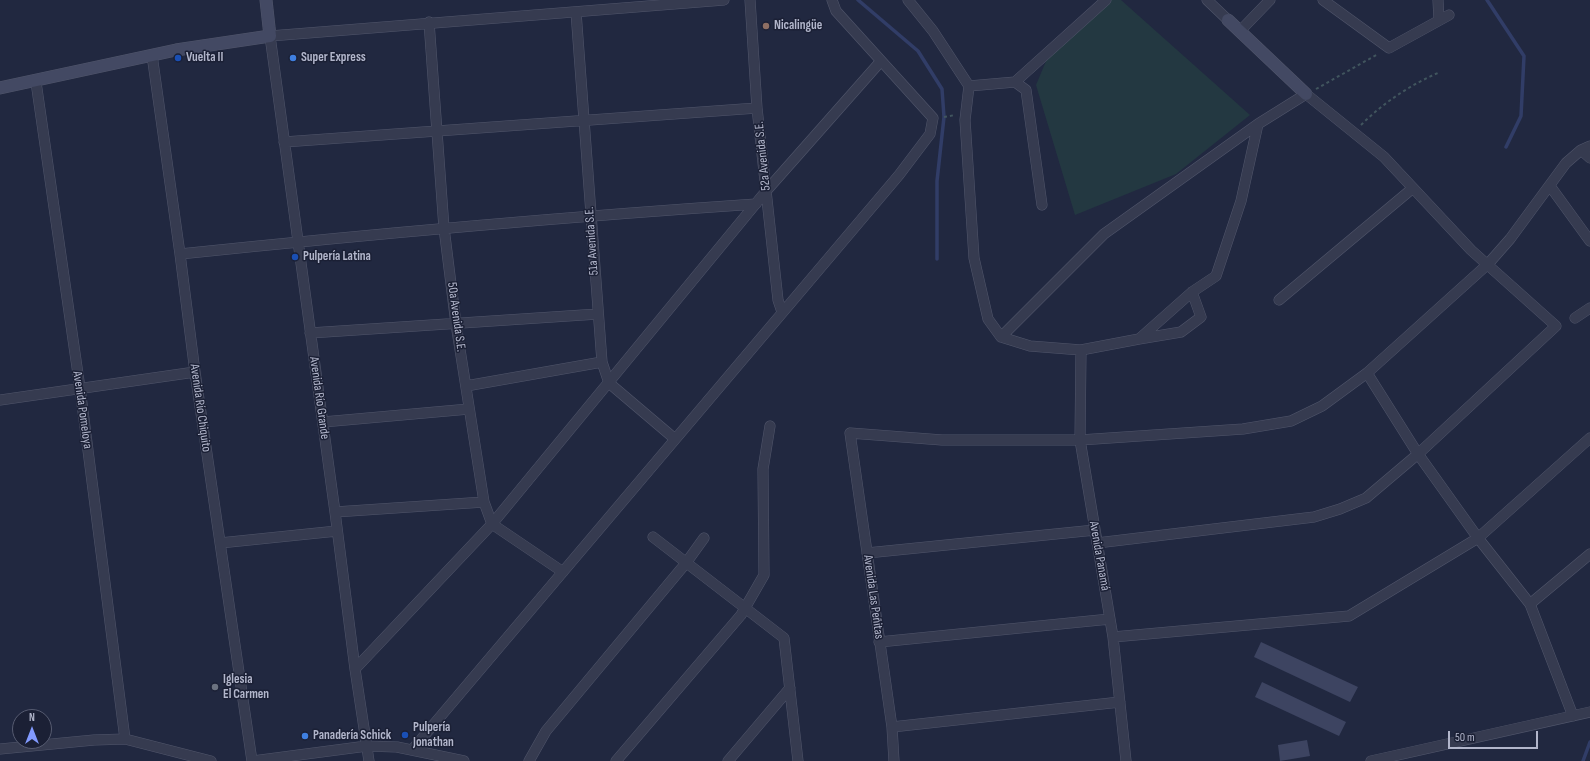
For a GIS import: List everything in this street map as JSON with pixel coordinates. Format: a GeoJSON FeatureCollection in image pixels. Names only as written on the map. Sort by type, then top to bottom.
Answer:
{"type":"FeatureCollection","features":[{"type":"Feature","properties":{"kind":"street"},"geometry":{"type":"LineString","coordinates":[[266,0],[270,36]]}},
{"type":"Feature","properties":{"kind":"street"},"geometry":{"type":"LineString","coordinates":[[0,88],[36,82],[152,55],[270,36],[429,22],[724,0]]}},
{"type":"Feature","properties":{"kind":"street","name":"52a Avenida S.E."},"geometry":{"type":"LineString","coordinates":[[750,0],[757,108],[778,300],[782,312]]}},
{"type":"Feature","properties":{"kind":"street"},"geometry":{"type":"LineString","coordinates":[[412,750],[899,175],[930,134],[933,118],[836,10],[832,0]]}},
{"type":"Feature","properties":{"kind":"street"},"geometry":{"type":"LineString","coordinates":[[908,0],[933,32],[970,86],[965,120],[974,258],[988,319],[1002,337],[1030,346],[1081,350],[1181,332],[1200,317],[1192,292]]}},
{"type":"Feature","properties":{"kind":"street"},"geometry":{"type":"LineString","coordinates":[[970,86],[1015,82],[1106,0]]}},
{"type":"Feature","properties":{"kind":"street"},"geometry":{"type":"LineString","coordinates":[[1097,543],[1314,517],[1340,509],[1366,498],[1418,454],[1556,326],[1471,250],[1384,157],[1306,94],[1207,0]]}},
{"type":"Feature","properties":{"kind":"street"},"geometry":{"type":"LineString","coordinates":[[1240,31],[1270,0]]}},
{"type":"Feature","properties":{"kind":"street"},"geometry":{"type":"LineString","coordinates":[[1323,0],[1389,48],[1449,14]]}},
{"type":"Feature","properties":{"kind":"street"},"geometry":{"type":"LineString","coordinates":[[1438,0],[1439,20]]}},
{"type":"Feature","properties":{"kind":"street","name":"51a Avenida S.E."},"geometry":{"type":"LineString","coordinates":[[576,12],[602,362],[609,383]]}},
{"type":"Feature","properties":{"kind":"street","name":"50a Avenida S.E."},"geometry":{"type":"LineString","coordinates":[[429,22],[444,228],[456,324],[484,502],[492,524]]}},
{"type":"Feature","properties":{"kind":"street","name":"Avenida Río Grande"},"geometry":{"type":"LineString","coordinates":[[270,36],[299,242],[355,669],[369,761]]}},
{"type":"Feature","properties":{"kind":"street","name":"Avenida Río Chiquito"},"geometry":{"type":"LineString","coordinates":[[152,55],[195,372],[253,761]]}},
{"type":"Feature","properties":{"kind":"street"},"geometry":{"type":"LineString","coordinates":[[355,669],[492,524],[767,190],[881,61]]}},
{"type":"Feature","properties":{"kind":"street","name":"Avenida Pomeloya"},"geometry":{"type":"LineString","coordinates":[[36,82],[80,388],[125,739]]}},
{"type":"Feature","properties":{"kind":"street"},"geometry":{"type":"LineString","coordinates":[[1015,82],[1026,90],[1042,205]]}},
{"type":"Feature","properties":{"kind":"street"},"geometry":{"type":"LineString","coordinates":[[1002,337],[1104,234],[1258,124],[1306,94]]}},
{"type":"Feature","properties":{"kind":"street"},"geometry":{"type":"LineString","coordinates":[[284,142],[757,108]]}},
{"type":"Feature","properties":{"kind":"street"},"geometry":{"type":"LineString","coordinates":[[1139,339],[1192,292],[1216,276],[1241,201],[1258,124]]}},
{"type":"Feature","properties":{"kind":"street"},"geometry":{"type":"LineString","coordinates":[[1080,440],[1243,429],[1291,421],[1322,406],[1367,373],[1488,264],[1510,239],[1566,163],[1586,148],[1590,158]]}},
{"type":"Feature","properties":{"kind":"street"},"geometry":{"type":"LineString","coordinates":[[1550,186],[1590,241]]}},
{"type":"Feature","properties":{"kind":"street"},"geometry":{"type":"LineString","coordinates":[[1279,300],[1413,188]]}},
{"type":"Feature","properties":{"kind":"street"},"geometry":{"type":"LineString","coordinates":[[180,254],[591,215],[756,204]]}},
{"type":"Feature","properties":{"kind":"street"},"geometry":{"type":"LineString","coordinates":[[1575,318],[1590,308]]}},
{"type":"Feature","properties":{"kind":"street"},"geometry":{"type":"LineString","coordinates":[[310,333],[598,314]]}},
{"type":"Feature","properties":{"kind":"street","name":"Avenida Panamá"},"geometry":{"type":"LineString","coordinates":[[1081,350],[1080,440],[1113,638],[1126,761]]}},
{"type":"Feature","properties":{"kind":"street"},"geometry":{"type":"LineString","coordinates":[[466,386],[602,362]]}},
{"type":"Feature","properties":{"kind":"street"},"geometry":{"type":"LineString","coordinates":[[0,400],[195,372]]}},
{"type":"Feature","properties":{"kind":"street"},"geometry":{"type":"LineString","coordinates":[[1367,373],[1418,454],[1478,538],[1530,604],[1573,716]]}},
{"type":"Feature","properties":{"kind":"street"},"geometry":{"type":"LineString","coordinates":[[609,383],[675,439]]}},
{"type":"Feature","properties":{"kind":"street"},"geometry":{"type":"LineString","coordinates":[[323,422],[469,409]]}},
{"type":"Feature","properties":{"kind":"street"},"geometry":{"type":"LineString","coordinates":[[616,761],[741,615],[764,575],[763,468],[770,426]]}},
{"type":"Feature","properties":{"kind":"street","name":"Avenida Las Peñitas"},"geometry":{"type":"LineString","coordinates":[[894,761],[892,727],[850,433],[942,440],[1080,440]]}},
{"type":"Feature","properties":{"kind":"street"},"geometry":{"type":"LineString","coordinates":[[1113,638],[1349,616],[1478,538],[1590,438]]}},
{"type":"Feature","properties":{"kind":"street"},"geometry":{"type":"LineString","coordinates":[[335,512],[484,502]]}},
{"type":"Feature","properties":{"kind":"street"},"geometry":{"type":"LineString","coordinates":[[492,524],[563,572]]}},
{"type":"Feature","properties":{"kind":"street"},"geometry":{"type":"LineString","coordinates":[[867,553],[1095,530]]}},
{"type":"Feature","properties":{"kind":"street"},"geometry":{"type":"LineString","coordinates":[[220,543],[337,531]]}},
{"type":"Feature","properties":{"kind":"street"},"geometry":{"type":"LineString","coordinates":[[653,537],[784,638],[798,761]]}},
{"type":"Feature","properties":{"kind":"street"},"geometry":{"type":"LineString","coordinates":[[530,761],[546,731],[686,563],[704,538]]}},
{"type":"Feature","properties":{"kind":"street"},"geometry":{"type":"LineString","coordinates":[[1530,604],[1588,559]]}},
{"type":"Feature","properties":{"kind":"street"},"geometry":{"type":"LineString","coordinates":[[879,642],[1110,619]]}},
{"type":"Feature","properties":{"kind":"street"},"geometry":{"type":"LineString","coordinates":[[728,761],[790,688]]}},
{"type":"Feature","properties":{"kind":"street"},"geometry":{"type":"LineString","coordinates":[[892,727],[1120,702]]}},
{"type":"Feature","properties":{"kind":"street"},"geometry":{"type":"LineString","coordinates":[[1371,761],[1590,712]]}},
{"type":"Feature","properties":{"kind":"street"},"geometry":{"type":"LineString","coordinates":[[0,748],[94,740],[125,739],[211,761]]}},
{"type":"Feature","properties":{"kind":"street"},"geometry":{"type":"LineString","coordinates":[[253,761],[367,746],[397,747],[464,761]]}},
{"type":"Feature","properties":{"kind":"path"},"geometry":{"type":"LineString","coordinates":[[1306,94],[1389,48]]}},
{"type":"Feature","properties":{"kind":"path"},"geometry":{"type":"LineString","coordinates":[[1353,132],[1372,114],[1399,95],[1422,80],[1440,72]]}},
{"type":"Feature","properties":{"kind":"path"},"geometry":{"type":"LineString","coordinates":[[933,118],[966,112]]}},
{"type":"Feature","properties":{"kind":"shaded area"},"geometry":{"type":"Polygon","coordinates":[[[1109,0],[1121,0],[1250,115],[1176,174],[1075,215],[1036,85],[1049,54],[1109,0]]]}},
{"type":"Feature","properties":{"kind":"building"},"geometry":{"type":"Polygon","coordinates":[[[1261,642],[1358,687],[1350,702],[1254,657],[1261,642]]]}},
{"type":"Feature","properties":{"kind":"building"},"geometry":{"type":"Polygon","coordinates":[[[1262,682],[1346,722],[1339,736],[1255,697],[1262,682]]]}},
{"type":"Feature","properties":{"kind":"building"},"geometry":{"type":"Polygon","coordinates":[[[1307,740],[1310,756],[1280,761],[1278,745],[1307,740]]]}},
{"type":"Feature","properties":{"kind":"waterway"},"geometry":{"type":"LineString","coordinates":[[858,0],[918,51],[942,89],[944,117],[937,181],[937,259]]}},
{"type":"Feature","properties":{"kind":"waterway"},"geometry":{"type":"LineString","coordinates":[[1487,0],[1524,56],[1521,116],[1506,147]]}},
{"type":"Feature","properties":{"kind":"waterway"},"geometry":{"type":"LineString","coordinates":[[1583,761],[1590,742]]}},
{"type":"Feature","properties":{"kind":"place","name":"Nicalingüe"},"geometry":{"type":"Point","coordinates":[766,26]}},
{"type":"Feature","properties":{"kind":"place","name":"Vuelta II"},"geometry":{"type":"Point","coordinates":[178,58]}},
{"type":"Feature","properties":{"kind":"place","name":"Super Express"},"geometry":{"type":"Point","coordinates":[293,58]}},
{"type":"Feature","properties":{"kind":"place","name":"Pulpería Latina"},"geometry":{"type":"Point","coordinates":[295,257]}},
{"type":"Feature","properties":{"kind":"place","name":"Iglesia El Carmen"},"geometry":{"type":"Point","coordinates":[215,687]}},
{"type":"Feature","properties":{"kind":"place","name":"Pulpería Jonathan"},"geometry":{"type":"Point","coordinates":[405,735]}},
{"type":"Feature","properties":{"kind":"place","name":"Panadería Schick"},"geometry":{"type":"Point","coordinates":[305,736]}}]}
